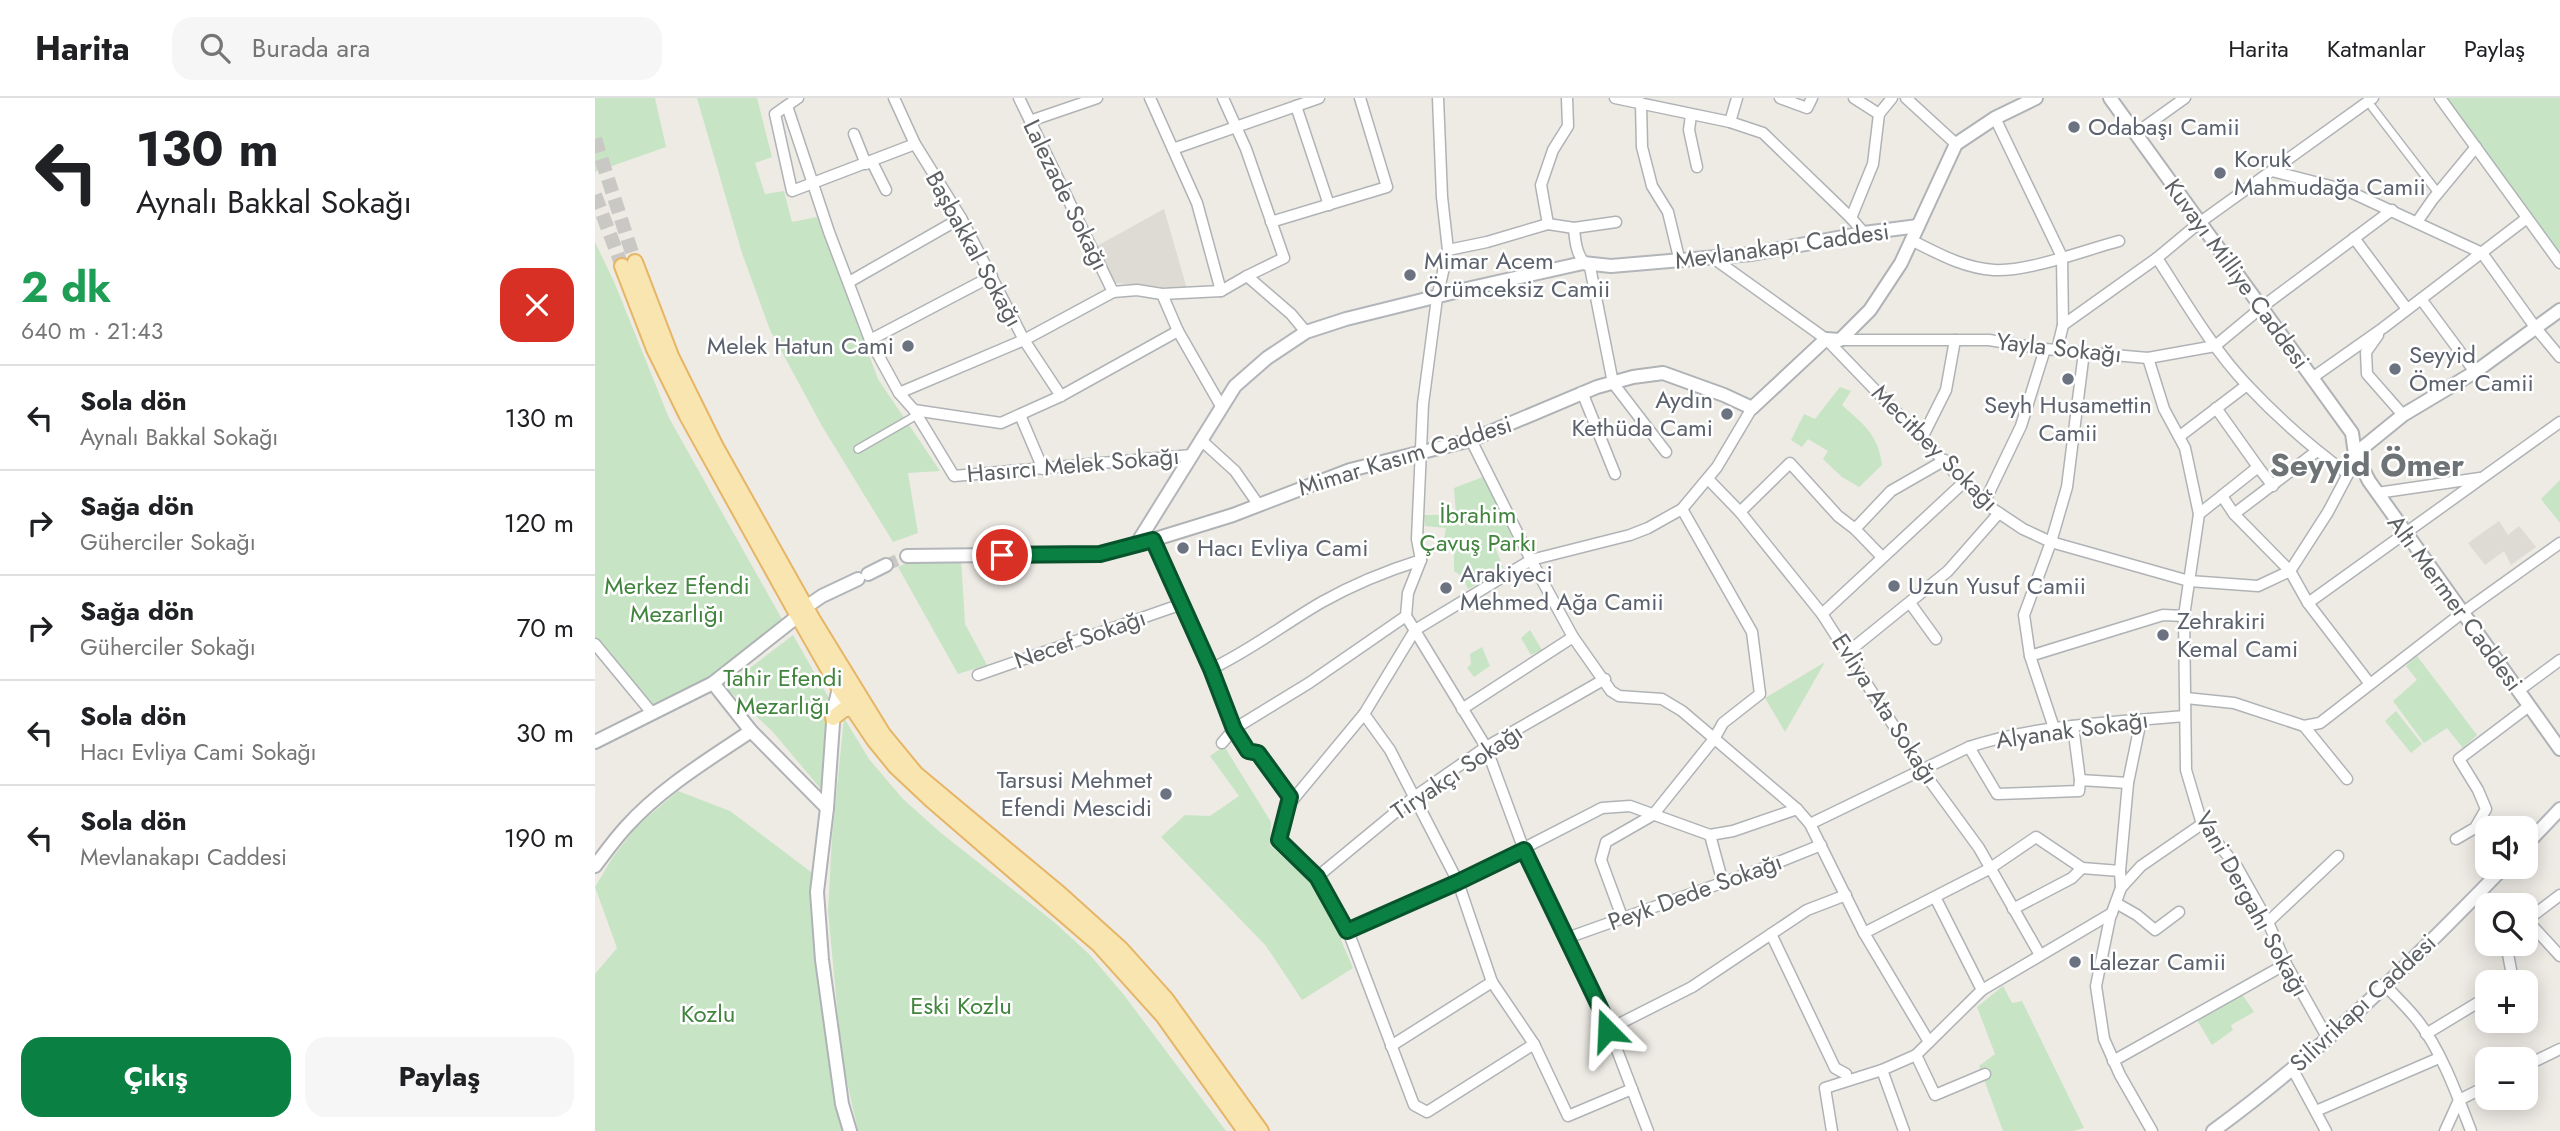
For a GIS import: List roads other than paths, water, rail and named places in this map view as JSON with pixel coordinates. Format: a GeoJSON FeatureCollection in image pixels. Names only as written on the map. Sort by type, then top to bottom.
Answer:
{"type":"FeatureCollection","features":[{"type":"Feature","properties":{"kind":"main road"},"geometry":{"type":"LineString","coordinates":[[628,264],[654,349],[687,416],[843,682],[916,774],[1060,894],[1139,968],[1193,1035],[1261,1131]]}},
{"type":"Feature","properties":{"kind":"main road"},"geometry":{"type":"LineString","coordinates":[[843,682],[852,708],[874,740],[908,779],[1072,920],[1140,989],[1201,1067],[1245,1131]]}},
{"type":"Feature","properties":{"kind":"main road"},"geometry":{"type":"LineString","coordinates":[[833,718],[843,710],[852,708]]}},
{"type":"Feature","properties":{"kind":"street"},"geometry":{"type":"LineString","coordinates":[[797,98],[775,114],[792,191],[915,144]]}},
{"type":"Feature","properties":{"kind":"street","name":"Başbakkal Sokağı"},"geometry":{"type":"LineString","coordinates":[[894,98],[915,144],[961,218],[1024,340],[1061,396]]}},
{"type":"Feature","properties":{"kind":"street","name":"Lalezade Sokağı"},"geometry":{"type":"LineString","coordinates":[[1019,98],[1113,292]]}},
{"type":"Feature","properties":{"kind":"street"},"geometry":{"type":"LineString","coordinates":[[1030,121],[1097,98]]}},
{"type":"Feature","properties":{"kind":"street"},"geometry":{"type":"LineString","coordinates":[[1150,98],[1197,203],[1221,291]]}},
{"type":"Feature","properties":{"kind":"street"},"geometry":{"type":"LineString","coordinates":[[899,393],[1024,340],[1113,292],[1137,290],[1163,294],[1221,291],[1283,258],[1223,98]]}},
{"type":"Feature","properties":{"kind":"street"},"geometry":{"type":"LineString","coordinates":[[1173,149],[1319,98]]}},
{"type":"Feature","properties":{"kind":"street"},"geometry":{"type":"LineString","coordinates":[[1271,222],[1387,187],[1360,98]]}},
{"type":"Feature","properties":{"kind":"street"},"geometry":{"type":"LineString","coordinates":[[1438,98],[1442,197],[1448,250],[1437,298],[1423,404],[1417,539],[1421,560],[1408,593],[1406,615],[1486,747],[1524,850],[1604,1016],[1607,1030],[1648,1131]]}},
{"type":"Feature","properties":{"kind":"street"},"geometry":{"type":"LineString","coordinates":[[1548,224],[1541,184],[1553,150],[1568,126],[1567,98]]}},
{"type":"Feature","properties":{"kind":"street"},"geometry":{"type":"LineString","coordinates":[[1615,98],[1730,122],[1763,133],[1864,233]]}},
{"type":"Feature","properties":{"kind":"street"},"geometry":{"type":"LineString","coordinates":[[1730,122],[1737,98]]}},
{"type":"Feature","properties":{"kind":"street"},"geometry":{"type":"LineString","coordinates":[[1780,98],[1807,108],[1812,98]]}},
{"type":"Feature","properties":{"kind":"street"},"geometry":{"type":"LineString","coordinates":[[1854,98],[1879,114]]}},
{"type":"Feature","properties":{"kind":"street"},"geometry":{"type":"LineString","coordinates":[[1851,218],[1873,163],[1879,114],[1892,98]]}},
{"type":"Feature","properties":{"kind":"street"},"geometry":{"type":"LineString","coordinates":[[1906,98],[1956,144],[1995,118],[2036,98]]}},
{"type":"Feature","properties":{"kind":"street","name":"Kuvayı Milliye Caddesi"},"geometry":{"type":"LineString","coordinates":[[2110,98],[2352,433],[2355,454]]}},
{"type":"Feature","properties":{"kind":"street"},"geometry":{"type":"LineString","coordinates":[[2136,133],[2185,98]]}},
{"type":"Feature","properties":{"kind":"street"},"geometry":{"type":"LineString","coordinates":[[2440,98],[2560,263]]}},
{"type":"Feature","properties":{"kind":"street"},"geometry":{"type":"LineString","coordinates":[[2063,325],[2157,258],[2199,223],[2373,102],[2438,193]]}},
{"type":"Feature","properties":{"kind":"street"},"geometry":{"type":"LineString","coordinates":[[1641,103],[1642,147],[1652,186],[1668,212],[1680,262]]}},
{"type":"Feature","properties":{"kind":"street"},"geometry":{"type":"LineString","coordinates":[[787,106],[812,184],[870,340],[899,393],[916,413]]}},
{"type":"Feature","properties":{"kind":"street"},"geometry":{"type":"LineString","coordinates":[[1296,106],[1329,205]]}},
{"type":"Feature","properties":{"kind":"street"},"geometry":{"type":"LineString","coordinates":[[1691,115],[1689,130],[1697,167]]}},
{"type":"Feature","properties":{"kind":"street"},"geometry":{"type":"LineString","coordinates":[[1984,503],[2021,426],[2063,325],[2062,257],[1995,118]]}},
{"type":"Feature","properties":{"kind":"street"},"geometry":{"type":"LineString","coordinates":[[854,134],[886,190]]}},
{"type":"Feature","properties":{"kind":"street","name":"Mevlanakapı Caddesi"},"geometry":{"type":"LineString","coordinates":[[1136,545],[1235,386],[1267,358],[1305,332],[1346,319],[1583,263],[1611,266],[1680,262],[1752,254],[1918,226],[1956,144]]}},
{"type":"Feature","properties":{"kind":"street"},"geometry":{"type":"LineString","coordinates":[[2417,222],[2476,148]]}},
{"type":"Feature","properties":{"kind":"street"},"geometry":{"type":"LineString","coordinates":[[2272,171],[2346,190],[2482,253],[2560,357]]}},
{"type":"Feature","properties":{"kind":"street","name":"Yayla Sokağı"},"geometry":{"type":"LineString","coordinates":[[1840,340],[1989,340],[2148,358],[2215,346],[2262,307],[2392,210]]}},
{"type":"Feature","properties":{"kind":"street"},"geometry":{"type":"LineString","coordinates":[[849,282],[961,218]]}},
{"type":"Feature","properties":{"kind":"street"},"geometry":{"type":"LineString","coordinates":[[2312,378],[2383,328],[2527,218]]}},
{"type":"Feature","properties":{"kind":"street"},"geometry":{"type":"LineString","coordinates":[[1448,250],[1548,224],[1574,228],[1616,222]]}},
{"type":"Feature","properties":{"kind":"street"},"geometry":{"type":"LineString","coordinates":[[1286,808],[1364,714],[1415,630],[1531,561],[1630,535],[1682,509],[1708,479],[1752,408],[1826,339],[1840,340],[1870,310],[1913,241],[1918,226]]}},
{"type":"Feature","properties":{"kind":"street"},"geometry":{"type":"LineString","coordinates":[[1574,228],[1575,244],[1583,263],[1590,267],[1613,383],[1665,452]]}},
{"type":"Feature","properties":{"kind":"street"},"geometry":{"type":"LineString","coordinates":[[2354,238],[2407,310]]}},
{"type":"Feature","properties":{"kind":"street"},"geometry":{"type":"LineString","coordinates":[[1913,241],[1959,263],[1994,270],[2022,267],[2119,241]]}},
{"type":"Feature","properties":{"kind":"street","name":"Meсitbey Sokağı"},"geometry":{"type":"LineString","coordinates":[[1713,258],[1826,339],[1945,460],[1963,483],[1984,503],[2023,529],[2051,542],[2189,581],[2258,586],[2290,571]]}},
{"type":"Feature","properties":{"kind":"street"},"geometry":{"type":"LineString","coordinates":[[2157,258],[2215,346],[2246,385],[2317,451],[2348,474]]}},
{"type":"Feature","properties":{"kind":"street"},"geometry":{"type":"LineString","coordinates":[[870,340],[992,276]]}},
{"type":"Feature","properties":{"kind":"street"},"geometry":{"type":"LineString","coordinates":[[1247,276],[1291,314],[1305,332]]}},
{"type":"Feature","properties":{"kind":"street"},"geometry":{"type":"LineString","coordinates":[[1163,294],[1178,331],[1221,406]]}},
{"type":"Feature","properties":{"kind":"street"},"geometry":{"type":"LineString","coordinates":[[2421,299],[2475,372]]}},
{"type":"Feature","properties":{"kind":"street"},"geometry":{"type":"LineString","coordinates":[[2290,571],[2328,512],[2355,454],[2403,415],[2475,372],[2560,310]]}},
{"type":"Feature","properties":{"kind":"street"},"geometry":{"type":"LineString","coordinates":[[2383,328],[2366,352],[2367,374],[2403,415]]}},
{"type":"Feature","properties":{"kind":"street"},"geometry":{"type":"LineString","coordinates":[[858,449],[916,413],[1001,423],[1061,396],[1178,331]]}},
{"type":"Feature","properties":{"kind":"street"},"geometry":{"type":"LineString","coordinates":[[1922,438],[1946,390],[1955,340]]}},
{"type":"Feature","properties":{"kind":"street"},"geometry":{"type":"LineString","coordinates":[[2054,728],[2030,656],[2024,615],[2051,542],[2067,486],[2084,352]]}},
{"type":"Feature","properties":{"kind":"street","name":"Vani Dergahı Sokağı"},"geometry":{"type":"LineString","coordinates":[[2148,358],[2164,409],[2180,436],[2199,514],[2184,616],[2186,770],[2202,824],[2237,867],[2327,1037]]}},
{"type":"Feature","properties":{"kind":"street","name":"Mimar Kasım Caddesi"},"geometry":{"type":"LineString","coordinates":[[1136,545],[1233,515],[1350,470],[1471,440],[1582,393],[1613,383],[1663,373],[1752,408]]}},
{"type":"Feature","properties":{"kind":"street"},"geometry":{"type":"LineString","coordinates":[[2180,436],[2246,385]]}},
{"type":"Feature","properties":{"kind":"street"},"geometry":{"type":"LineString","coordinates":[[1582,393],[1615,474]]}},
{"type":"Feature","properties":{"kind":"street"},"geometry":{"type":"LineString","coordinates":[[2216,408],[2273,486]]}},
{"type":"Feature","properties":{"kind":"street","name":"Hasırcı Melek Sokağı"},"geometry":{"type":"LineString","coordinates":[[916,413],[954,475],[1192,455]]}},
{"type":"Feature","properties":{"kind":"street"},"geometry":{"type":"LineString","coordinates":[[1020,415],[1043,469]]}},
{"type":"Feature","properties":{"kind":"street"},"geometry":{"type":"LineString","coordinates":[[2308,603],[2560,422]]}},
{"type":"Feature","properties":{"kind":"street"},"geometry":{"type":"LineString","coordinates":[[1201,440],[1235,471],[1258,504]]}},
{"type":"Feature","properties":{"kind":"street"},"geometry":{"type":"LineString","coordinates":[[1471,440],[1531,561],[1573,637],[1611,691],[1619,696],[1662,699],[1682,711],[1797,809],[1810,824],[1864,933],[1929,1042]]}},
{"type":"Feature","properties":{"kind":"street"},"geometry":{"type":"LineString","coordinates":[[2234,514],[2317,451]]}},
{"type":"Feature","properties":{"kind":"street","name":"Altı Mermer Caddesi"},"geometry":{"type":"LineString","coordinates":[[2355,454],[2405,534],[2560,750]]}},
{"type":"Feature","properties":{"kind":"street"},"geometry":{"type":"LineString","coordinates":[[1855,528],[1891,491],[1945,460]]}},
{"type":"Feature","properties":{"kind":"street"},"geometry":{"type":"LineString","coordinates":[[1740,512],[1790,463],[1838,516],[1855,528],[1882,557]]}},
{"type":"Feature","properties":{"kind":"street"},"geometry":{"type":"LineString","coordinates":[[2199,514],[2258,467]]}},
{"type":"Feature","properties":{"kind":"street"},"geometry":{"type":"LineString","coordinates":[[2377,493],[2483,477]]}},
{"type":"Feature","properties":{"kind":"street","name":"Evliya Ata Sokağı"},"geometry":{"type":"LineString","coordinates":[[1708,479],[1740,512],[1822,614],[1922,770],[1961,821],[2040,955]]}},
{"type":"Feature","properties":{"kind":"street"},"geometry":{"type":"LineString","coordinates":[[1822,614],[1963,483]]}},
{"type":"Feature","properties":{"kind":"street"},"geometry":{"type":"LineString","coordinates":[[2222,496],[2234,514],[2290,571],[2308,603],[2370,684]]}},
{"type":"Feature","properties":{"kind":"street"},"geometry":{"type":"LineString","coordinates":[[1622,917],[1601,860],[1606,842],[1653,815],[1714,739],[1723,723],[1760,694],[1752,632],[1682,509]]}},
{"type":"Feature","properties":{"kind":"street"},"geometry":{"type":"LineString","coordinates":[[1848,652],[1948,571],[1999,513]]}},
{"type":"Feature","properties":{"kind":"street"},"geometry":{"type":"LineString","coordinates":[[1153,540],[1211,669],[1234,729],[1248,751],[1258,753],[1290,797],[1279,840],[1317,877],[1347,931],[1415,1105],[1427,1112],[1534,1044]]}},
{"type":"Feature","properties":{"kind":"street"},"geometry":{"type":"LineString","coordinates":[[2186,698],[2234,704],[2304,726],[2320,723],[2462,613],[2560,543]]}},
{"type":"Feature","properties":{"kind":"street"},"geometry":{"type":"LineString","coordinates":[[908,556],[1100,554],[1136,545]]}},
{"type":"Feature","properties":{"kind":"street"},"geometry":{"type":"LineString","coordinates":[[1211,669],[1235,658],[1321,603],[1373,576],[1421,560]]}},
{"type":"Feature","properties":{"kind":"street"},"geometry":{"type":"LineString","coordinates":[[595,742],[713,683],[821,596],[886,565]]}},
{"type":"Feature","properties":{"kind":"street"},"geometry":{"type":"LineString","coordinates":[[1910,603],[1936,639]]}},
{"type":"Feature","properties":{"kind":"street","name":"Necef Sokağı"},"geometry":{"type":"LineString","coordinates":[[978,675],[1182,604]]}},
{"type":"Feature","properties":{"kind":"street"},"geometry":{"type":"LineString","coordinates":[[1222,743],[1234,729],[1309,683],[1406,615]]}},
{"type":"Feature","properties":{"kind":"street"},"geometry":{"type":"LineString","coordinates":[[2030,656],[2163,615],[2184,616]]}},
{"type":"Feature","properties":{"kind":"street"},"geometry":{"type":"LineString","coordinates":[[1462,709],[1573,637]]}},
{"type":"Feature","properties":{"kind":"street"},"geometry":{"type":"LineString","coordinates":[[595,644],[652,713]]}},
{"type":"Feature","properties":{"kind":"street"},"geometry":{"type":"LineString","coordinates":[[2518,691],[2560,660]]}},
{"type":"Feature","properties":{"kind":"street","name":"Tiryakçı Sokağı"},"geometry":{"type":"LineString","coordinates":[[1317,877],[1414,797],[1486,747],[1605,680]]}},
{"type":"Feature","properties":{"kind":"street"},"geometry":{"type":"LineString","coordinates":[[843,682],[833,718],[827,808],[817,892],[821,947],[842,1104],[850,1131]]}},
{"type":"Feature","properties":{"kind":"street"},"geometry":{"type":"LineString","coordinates":[[713,683],[751,732],[827,808]]}},
{"type":"Feature","properties":{"kind":"street"},"geometry":{"type":"LineString","coordinates":[[2456,839],[2475,828],[2486,809],[2459,759],[2529,706]]}},
{"type":"Feature","properties":{"kind":"street"},"geometry":{"type":"LineString","coordinates":[[1364,714],[1390,750],[1458,882],[1492,982],[1534,1044],[1567,1116],[1632,1089]]}},
{"type":"Feature","properties":{"kind":"street","name":"Alyanak Sokağı"},"geometry":{"type":"LineString","coordinates":[[1810,824],[1969,747],[1995,738],[2054,728],[2184,716]]}},
{"type":"Feature","properties":{"kind":"street"},"geometry":{"type":"LineString","coordinates":[[2122,888],[2120,871],[2128,783],[2141,720]]}},
{"type":"Feature","properties":{"kind":"street"},"geometry":{"type":"LineString","coordinates":[[1969,747],[1997,794],[2079,791],[2073,726]]}},
{"type":"Feature","properties":{"kind":"street"},"geometry":{"type":"LineString","coordinates":[[2304,726],[2347,779]]}},
{"type":"Feature","properties":{"kind":"street"},"geometry":{"type":"LineString","coordinates":[[595,866],[626,827],[651,804],[682,778],[751,732]]}},
{"type":"Feature","properties":{"kind":"street"},"geometry":{"type":"LineString","coordinates":[[2080,780],[2128,783]]}},
{"type":"Feature","properties":{"kind":"street"},"geometry":{"type":"LineString","coordinates":[[1347,931],[1458,882],[1602,808],[1630,806],[1710,835],[1733,831],[1797,809]]}},
{"type":"Feature","properties":{"kind":"street"},"geometry":{"type":"LineString","coordinates":[[2538,832],[2560,809]]}},
{"type":"Feature","properties":{"kind":"street"},"geometry":{"type":"LineString","coordinates":[[2152,1131],[2113,1061],[2104,1039],[2096,986],[2114,908],[2122,888],[2141,866],[2202,824]]}},
{"type":"Feature","properties":{"kind":"street"},"geometry":{"type":"LineString","coordinates":[[1710,835],[1723,883]]}},
{"type":"Feature","properties":{"kind":"street"},"geometry":{"type":"LineString","coordinates":[[1864,933],[1989,869],[2036,838],[2082,867],[2120,871]]}},
{"type":"Feature","properties":{"kind":"street","name":"Peyk Dede Sokağı"},"geometry":{"type":"LineString","coordinates":[[1567,938],[1821,845]]}},
{"type":"Feature","properties":{"kind":"street"},"geometry":{"type":"LineString","coordinates":[[2267,922],[2338,856]]}},
{"type":"Feature","properties":{"kind":"street"},"geometry":{"type":"LineString","coordinates":[[2013,909],[2072,878],[2082,867]]}},
{"type":"Feature","properties":{"kind":"street","name":"Silivrikapı Caddesi"},"geometry":{"type":"LineString","coordinates":[[2213,1131],[2327,1037],[2492,879]]}},
{"type":"Feature","properties":{"kind":"street"},"geometry":{"type":"LineString","coordinates":[[1607,1030],[1692,987],[1807,911],[1846,895]]}},
{"type":"Feature","properties":{"kind":"street"},"geometry":{"type":"LineString","coordinates":[[2538,914],[2560,895]]}},
{"type":"Feature","properties":{"kind":"street"},"geometry":{"type":"LineString","coordinates":[[1935,897],[1982,990]]}},
{"type":"Feature","properties":{"kind":"street"},"geometry":{"type":"LineString","coordinates":[[1832,1131],[1825,1088],[1882,1070],[1916,1055],[1982,990],[2114,908],[2137,915],[2155,930],[2179,912]]}},
{"type":"Feature","properties":{"kind":"street"},"geometry":{"type":"LineString","coordinates":[[1772,934],[1835,1068],[1846,1074]]}},
{"type":"Feature","properties":{"kind":"street"},"geometry":{"type":"LineString","coordinates":[[2538,934],[2560,956]]}},
{"type":"Feature","properties":{"kind":"street"},"geometry":{"type":"LineString","coordinates":[[2113,1061],[2286,964]]}},
{"type":"Feature","properties":{"kind":"street"},"geometry":{"type":"LineString","coordinates":[[1391,1046],[1492,982]]}},
{"type":"Feature","properties":{"kind":"street"},"geometry":{"type":"LineString","coordinates":[[2385,984],[2426,1034],[2459,1100],[2471,1131]]}},
{"type":"Feature","properties":{"kind":"street"},"geometry":{"type":"LineString","coordinates":[[2426,1034],[2475,1004]]}},
{"type":"Feature","properties":{"kind":"street"},"geometry":{"type":"LineString","coordinates":[[2538,1060],[2560,1049]]}},
{"type":"Feature","properties":{"kind":"street"},"geometry":{"type":"LineString","coordinates":[[1916,1055],[1935,1095],[1985,1073]]}},
{"type":"Feature","properties":{"kind":"street"},"geometry":{"type":"LineString","coordinates":[[2316,1111],[2439,1058]]}},
{"type":"Feature","properties":{"kind":"street"},"geometry":{"type":"LineString","coordinates":[[2292,1068],[2326,1131]]}},
{"type":"Feature","properties":{"kind":"street"},"geometry":{"type":"LineString","coordinates":[[1882,1070],[1903,1131]]}},
{"type":"Feature","properties":{"kind":"street"},"geometry":{"type":"LineString","coordinates":[[2445,1131],[2459,1100],[2475,1092]]}},
{"type":"Feature","properties":{"kind":"tunnel"},"geometry":{"type":"LineString","coordinates":[[595,139],[635,262]]}},
{"type":"Feature","properties":{"kind":"tunnel"},"geometry":{"type":"LineString","coordinates":[[595,195],[622,266]]}},
{"type":"Feature","properties":{"kind":"tunnel"},"geometry":{"type":"LineString","coordinates":[[886,565],[907,556]]}},
{"type":"Feature","properties":{"kind":"place","name":"Odabaşı Camii"},"geometry":{"type":"Point","coordinates":[2074,127]}},
{"type":"Feature","properties":{"kind":"place","name":"Koruk Mahmudağa Camii"},"geometry":{"type":"Point","coordinates":[2220,173]}},
{"type":"Feature","properties":{"kind":"place","name":"Mimar Acem Örümceksiz Camii"},"geometry":{"type":"Point","coordinates":[1410,275]}},
{"type":"Feature","properties":{"kind":"place","name":"Melek Hatun Cami"},"geometry":{"type":"Point","coordinates":[908,346]}},
{"type":"Feature","properties":{"kind":"place","name":"Seyyid Ömer Camii"},"geometry":{"type":"Point","coordinates":[2395,369]}},
{"type":"Feature","properties":{"kind":"place","name":"Seyh Husamettin Camii"},"geometry":{"type":"Point","coordinates":[2068,379]}},
{"type":"Feature","properties":{"kind":"place","name":"Aydın Kethüda Cami"},"geometry":{"type":"Point","coordinates":[1727,414]}},
{"type":"Feature","properties":{"kind":"place","name":"Hacı Evliya Cami"},"geometry":{"type":"Point","coordinates":[1183,548]}},
{"type":"Feature","properties":{"kind":"place","name":"Uzun Yusuf Camii"},"geometry":{"type":"Point","coordinates":[1894,586]}},
{"type":"Feature","properties":{"kind":"place","name":"Arakiyeci Mehmed Ağa Camii"},"geometry":{"type":"Point","coordinates":[1446,588]}},
{"type":"Feature","properties":{"kind":"place","name":"Zehrakiri Kemal Cami"},"geometry":{"type":"Point","coordinates":[2163,635]}},
{"type":"Feature","properties":{"kind":"place","name":"Tarsusi Mehmet Efendi Mescidi"},"geometry":{"type":"Point","coordinates":[1166,794]}},
{"type":"Feature","properties":{"kind":"place","name":"Lalezar Camii"},"geometry":{"type":"Point","coordinates":[2075,962]}},
{"type":"Feature","properties":{"kind":"district","name":"Seyyid Ömer"},"geometry":{"type":"Point","coordinates":[2367,465]}},
{"type":"Feature","properties":{"kind":"park label","name":"İbrahim Çavuş Parkı"},"geometry":{"type":"Point","coordinates":[1478,529]}},
{"type":"Feature","properties":{"kind":"park label","name":"Merkez Efendi Mezarlığı"},"geometry":{"type":"Point","coordinates":[677,600]}},
{"type":"Feature","properties":{"kind":"park label","name":"Tahir Efendi Mezarlığı"},"geometry":{"type":"Point","coordinates":[783,692]}},
{"type":"Feature","properties":{"kind":"park label","name":"Eski Kozlu"},"geometry":{"type":"Point","coordinates":[961,1006]}},
{"type":"Feature","properties":{"kind":"park label","name":"Kozlu"},"geometry":{"type":"Point","coordinates":[708,1014]}}]}
